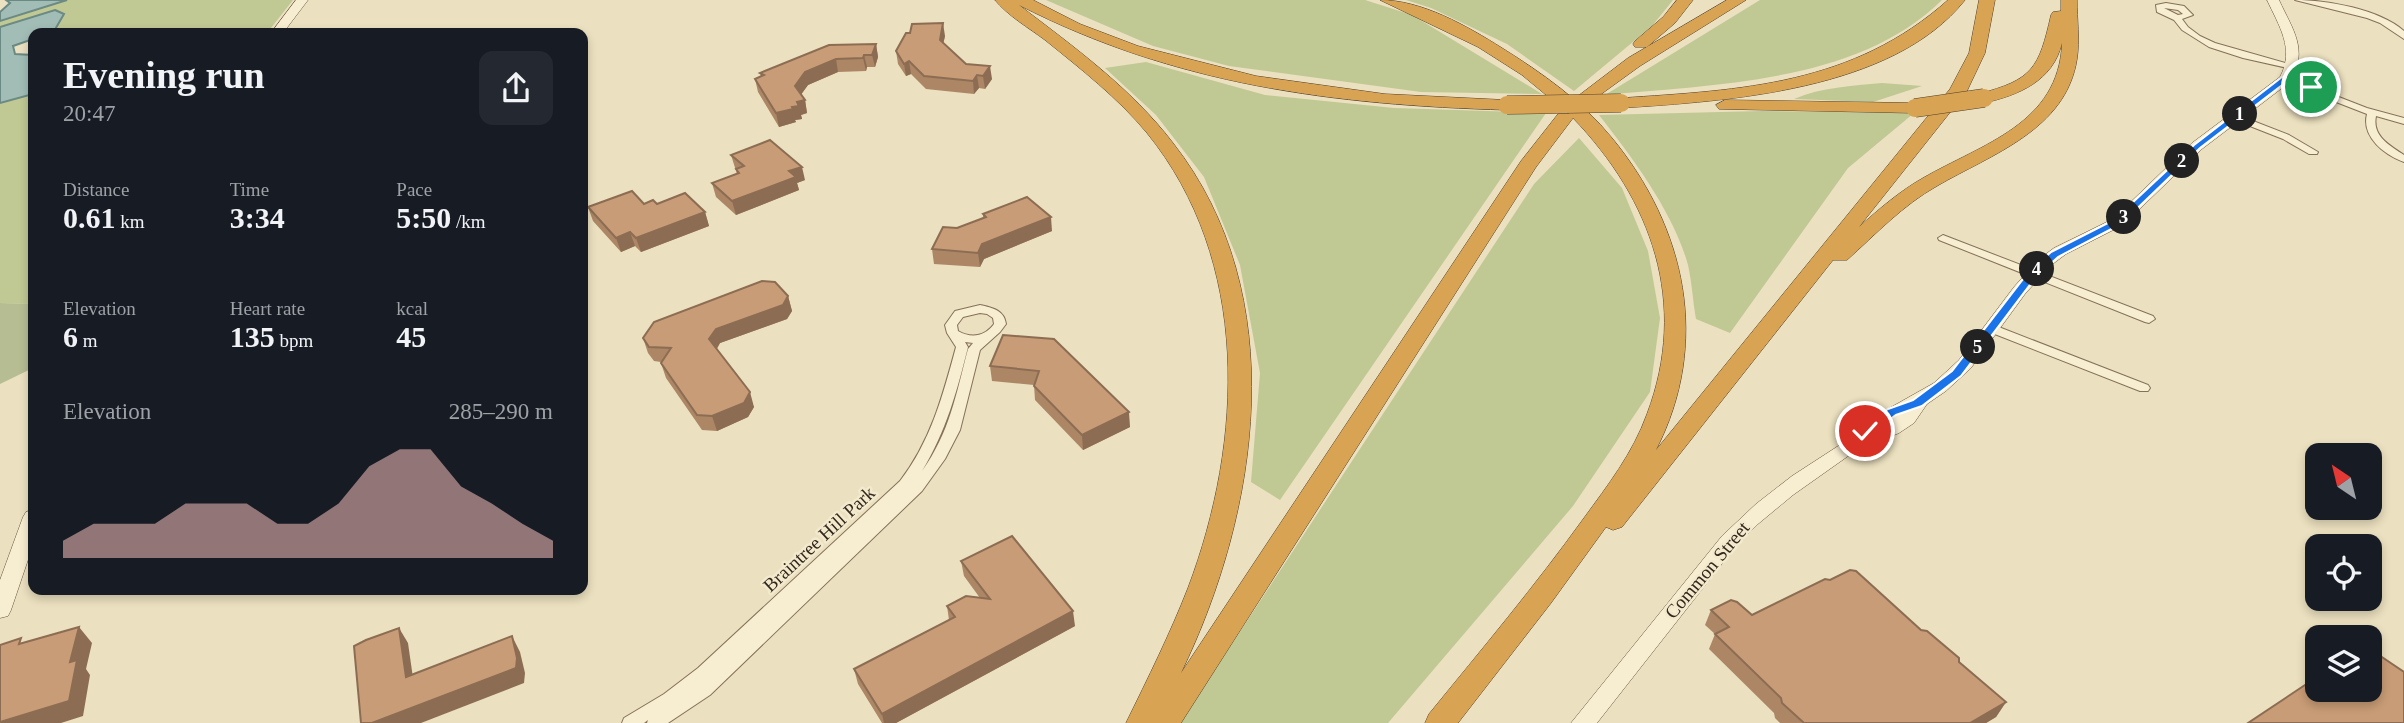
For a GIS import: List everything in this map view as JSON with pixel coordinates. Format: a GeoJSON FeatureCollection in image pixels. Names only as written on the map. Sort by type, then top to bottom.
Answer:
{"type":"FeatureCollection","features":[{"type":"Feature","properties":{"kind":"highway"},"geometry":{"type":"LineString","coordinates":[[1003,0],[1118,92],[1167,146],[1206,212],[1223,255],[1232,292],[1240,344],[1241,387],[1231,484],[1216,548],[1194,614],[1175,659],[1141,723]]}},
{"type":"Feature","properties":{"kind":"highway"},"geometry":{"type":"LineString","coordinates":[[1021,0],[1112,42],[1222,73],[1368,96],[1507,105],[1561,112],[1733,93],[1790,83],[1840,69],[1909,40],[1937,20],[1957,0]]}},
{"type":"Feature","properties":{"kind":"highway"},"geometry":{"type":"LineString","coordinates":[[1388,0],[1444,22],[1532,74],[1570,105],[1603,138],[1631,176],[1649,207],[1666,251],[1674,300],[1675,339],[1669,379],[1657,420],[1637,461],[1543,593],[1440,723]]}},
{"type":"Feature","properties":{"kind":"highway"},"geometry":{"type":"LineString","coordinates":[[1585,95],[1666,24],[1685,0]]}},
{"type":"Feature","properties":{"kind":"highway"},"geometry":{"type":"LineString","coordinates":[[1164,723],[1561,112],[1634,62],[1738,0]]}},
{"type":"Feature","properties":{"kind":"highway"},"geometry":{"type":"LineString","coordinates":[[1543,593],[1595,544],[1962,85],[1977,53],[1987,0]]}},
{"type":"Feature","properties":{"kind":"highway"},"geometry":{"type":"LineString","coordinates":[[1801,286],[1902,201],[1929,182],[2007,141],[2043,111],[2061,85],[2067,65],[2067,0]]}},
{"type":"Feature","properties":{"kind":"highway"},"geometry":{"type":"LineString","coordinates":[[1622,105],[1915,108],[1984,98],[2015,88],[2042,69],[2051,54],[2067,0]]}},
{"type":"Feature","properties":{"kind":"street"},"geometry":{"type":"LineString","coordinates":[[281,28],[302,0]]}},
{"type":"Feature","properties":{"kind":"street"},"geometry":{"type":"LineString","coordinates":[[2273,0],[2292,40],[2294,54],[2288,73]]}},
{"type":"Feature","properties":{"kind":"street"},"geometry":{"type":"LineString","coordinates":[[2299,0],[2373,17],[2393,26],[2404,36]]}},
{"type":"Feature","properties":{"kind":"street"},"geometry":{"type":"LineString","coordinates":[[2177,18],[2183,29],[2206,42],[2288,73],[2372,113],[2404,121]]}},
{"type":"Feature","properties":{"kind":"street","name":"Common Street"},"geometry":{"type":"LineString","coordinates":[[1583,723],[1743,526],[1779,493],[1855,443],[1894,427],[1910,416],[1917,403],[1956,373],[2034,273],[2060,251],[2118,222],[2197,146],[2288,73]]}},
{"type":"Feature","properties":{"kind":"street"},"geometry":{"type":"LineString","coordinates":[[2372,113],[2369,123],[2371,132],[2383,145],[2404,159]]}},
{"type":"Feature","properties":{"kind":"street"},"geometry":{"type":"LineString","coordinates":[[2235,117],[2286,137],[2313,152]]}},
{"type":"Feature","properties":{"kind":"street"},"geometry":{"type":"LineString","coordinates":[[1943,238],[2149,319]]}},
{"type":"Feature","properties":{"kind":"street"},"geometry":{"type":"LineString","coordinates":[[980,309],[995,313],[1000,319],[998,329],[990,335],[970,340],[955,335],[950,327],[954,319],[967,311],[980,309]]}},
{"type":"Feature","properties":{"kind":"street"},"geometry":{"type":"LineString","coordinates":[[1991,328],[2144,388]]}},
{"type":"Feature","properties":{"kind":"street","name":"Braintree Hill Park"},"geometry":{"type":"LineString","coordinates":[[630,723],[664,703],[704,673],[905,484],[928,454],[942,423],[962,347],[955,335]]}},
{"type":"Feature","properties":{"kind":"street","name":"Braintree Hill Park"},"geometry":{"type":"LineString","coordinates":[[655,723],[704,690],[917,488],[949,439],[974,349],[990,335]]}},
{"type":"Feature","properties":{"kind":"street"},"geometry":{"type":"LineString","coordinates":[[0,610],[28,531]]}},
{"type":"Feature","properties":{"kind":"green space"},"geometry":{"type":"Polygon","coordinates":[[[67,0],[293,0],[271,28],[52,28],[55,10],[0,27],[0,21],[67,0]]]}},
{"type":"Feature","properties":{"kind":"green space"},"geometry":{"type":"Polygon","coordinates":[[[1046,0],[1365,0],[1412,15],[1542,94],[1421,92],[1229,66],[1153,46],[1046,0]]]}},
{"type":"Feature","properties":{"kind":"green space"},"geometry":{"type":"Polygon","coordinates":[[[1406,0],[1673,0],[1652,26],[1574,91],[1507,44],[1431,8],[1406,0]]]}},
{"type":"Feature","properties":{"kind":"green space"},"geometry":{"type":"Polygon","coordinates":[[[1760,0],[1942,0],[1908,27],[1870,48],[1828,64],[1738,82],[1605,95],[1760,0]]]}},
{"type":"Feature","properties":{"kind":"green space"},"geometry":{"type":"Polygon","coordinates":[[[1146,62],[1265,95],[1394,108],[1546,113],[1280,500],[1251,482],[1260,373],[1240,265],[1204,177],[1156,115],[1105,68],[1146,62]]]}},
{"type":"Feature","properties":{"kind":"green space"},"geometry":{"type":"Polygon","coordinates":[[[1882,83],[1922,86],[1873,102],[1794,99],[1826,89],[1882,83]]]}},
{"type":"Feature","properties":{"kind":"green space"},"geometry":{"type":"Polygon","coordinates":[[[28,95],[28,304],[0,303],[0,103],[28,95]]]}},
{"type":"Feature","properties":{"kind":"green space"},"geometry":{"type":"Polygon","coordinates":[[[1762,111],[1914,113],[1848,168],[1730,333],[1696,319],[1688,265],[1673,226],[1638,167],[1599,115],[1762,111]]]}},
{"type":"Feature","properties":{"kind":"green space"},"geometry":{"type":"Polygon","coordinates":[[[1579,138],[1622,188],[1648,251],[1660,318],[1650,392],[1573,506],[1388,723],[1180,723],[1534,184],[1579,138]]]}},
{"type":"Feature","properties":{"kind":"green space"},"geometry":{"type":"Polygon","coordinates":[[[0,303],[28,304],[28,370],[0,384],[0,303]]]}},
{"type":"Feature","properties":{"kind":"water"},"geometry":{"type":"Polygon","coordinates":[[[6,0],[67,0],[0,21],[0,12],[10,3],[6,0]]]}},
{"type":"Feature","properties":{"kind":"water"},"geometry":{"type":"Polygon","coordinates":[[[55,10],[64,14],[56,28],[28,28],[28,41],[13,46],[15,54],[28,55],[28,95],[0,103],[0,27],[55,10]]]}},
{"type":"Feature","properties":{"kind":"building"},"geometry":{"type":"Polygon","coordinates":[[[943,23],[940,40],[966,64],[990,66],[983,76],[977,75],[973,81],[924,76],[909,61],[904,64],[896,51],[906,33],[910,33],[912,24],[943,23]]]}},
{"type":"Feature","properties":{"kind":"building"},"geometry":{"type":"Polygon","coordinates":[[[876,44],[872,55],[836,59],[805,72],[795,86],[805,100],[797,102],[799,106],[792,107],[793,109],[776,113],[755,79],[764,75],[760,73],[829,45],[876,44]]]}},
{"type":"Feature","properties":{"kind":"building"},"geometry":{"type":"Polygon","coordinates":[[[770,140],[802,167],[789,171],[796,177],[732,201],[712,183],[739,173],[736,169],[744,166],[731,155],[770,140]]]}},
{"type":"Feature","properties":{"kind":"building"},"geometry":{"type":"Polygon","coordinates":[[[632,191],[644,204],[653,200],[657,204],[685,193],[705,212],[636,238],[630,232],[616,238],[588,207],[632,191]]]}},
{"type":"Feature","properties":{"kind":"building"},"geometry":{"type":"Polygon","coordinates":[[[1027,197],[1051,217],[982,244],[978,253],[932,249],[943,227],[957,228],[986,217],[983,214],[1027,197]]]}},
{"type":"Feature","properties":{"kind":"building"},"geometry":{"type":"Polygon","coordinates":[[[762,281],[775,282],[788,296],[783,305],[716,329],[709,339],[750,392],[744,403],[712,416],[697,415],[661,363],[671,348],[649,347],[643,338],[654,322],[762,281]]]}},
{"type":"Feature","properties":{"kind":"building"},"geometry":{"type":"Polygon","coordinates":[[[1003,335],[1054,339],[1129,412],[1082,435],[1034,386],[1039,371],[990,366],[1003,335]]]}},
{"type":"Feature","properties":{"kind":"building"},"geometry":{"type":"Polygon","coordinates":[[[1012,536],[1073,611],[882,714],[854,669],[955,617],[947,606],[966,596],[990,599],[961,561],[1012,536]]]}},
{"type":"Feature","properties":{"kind":"building"},"geometry":{"type":"Polygon","coordinates":[[[1850,570],[1856,571],[1921,630],[1927,631],[1959,658],[1959,662],[2006,702],[1970,723],[1804,723],[1715,634],[1729,627],[1711,610],[1731,600],[1752,615],[1825,579],[1830,580],[1850,570]]]}},
{"type":"Feature","properties":{"kind":"building"},"geometry":{"type":"Polygon","coordinates":[[[79,627],[70,662],[77,660],[69,701],[0,722],[0,645],[21,638],[19,644],[79,627]]]}},
{"type":"Feature","properties":{"kind":"building"},"geometry":{"type":"Polygon","coordinates":[[[399,628],[406,677],[512,636],[517,658],[516,668],[372,723],[361,723],[354,646],[399,628]]]}},
{"type":"Feature","properties":{"kind":"building"},"geometry":{"type":"Polygon","coordinates":[[[2382,657],[2404,672],[2404,723],[2248,723],[2305,685],[2305,702],[2382,702],[2382,657]]]}},
{"type":"Feature","properties":{"kind":"route"},"geometry":{"type":"LineString","coordinates":[[1865,431],[1892,412],[1917,403],[1956,373],[2031,276],[2054,255],[2118,222],[2197,146],[2285,79],[2311,87]]}}]}
